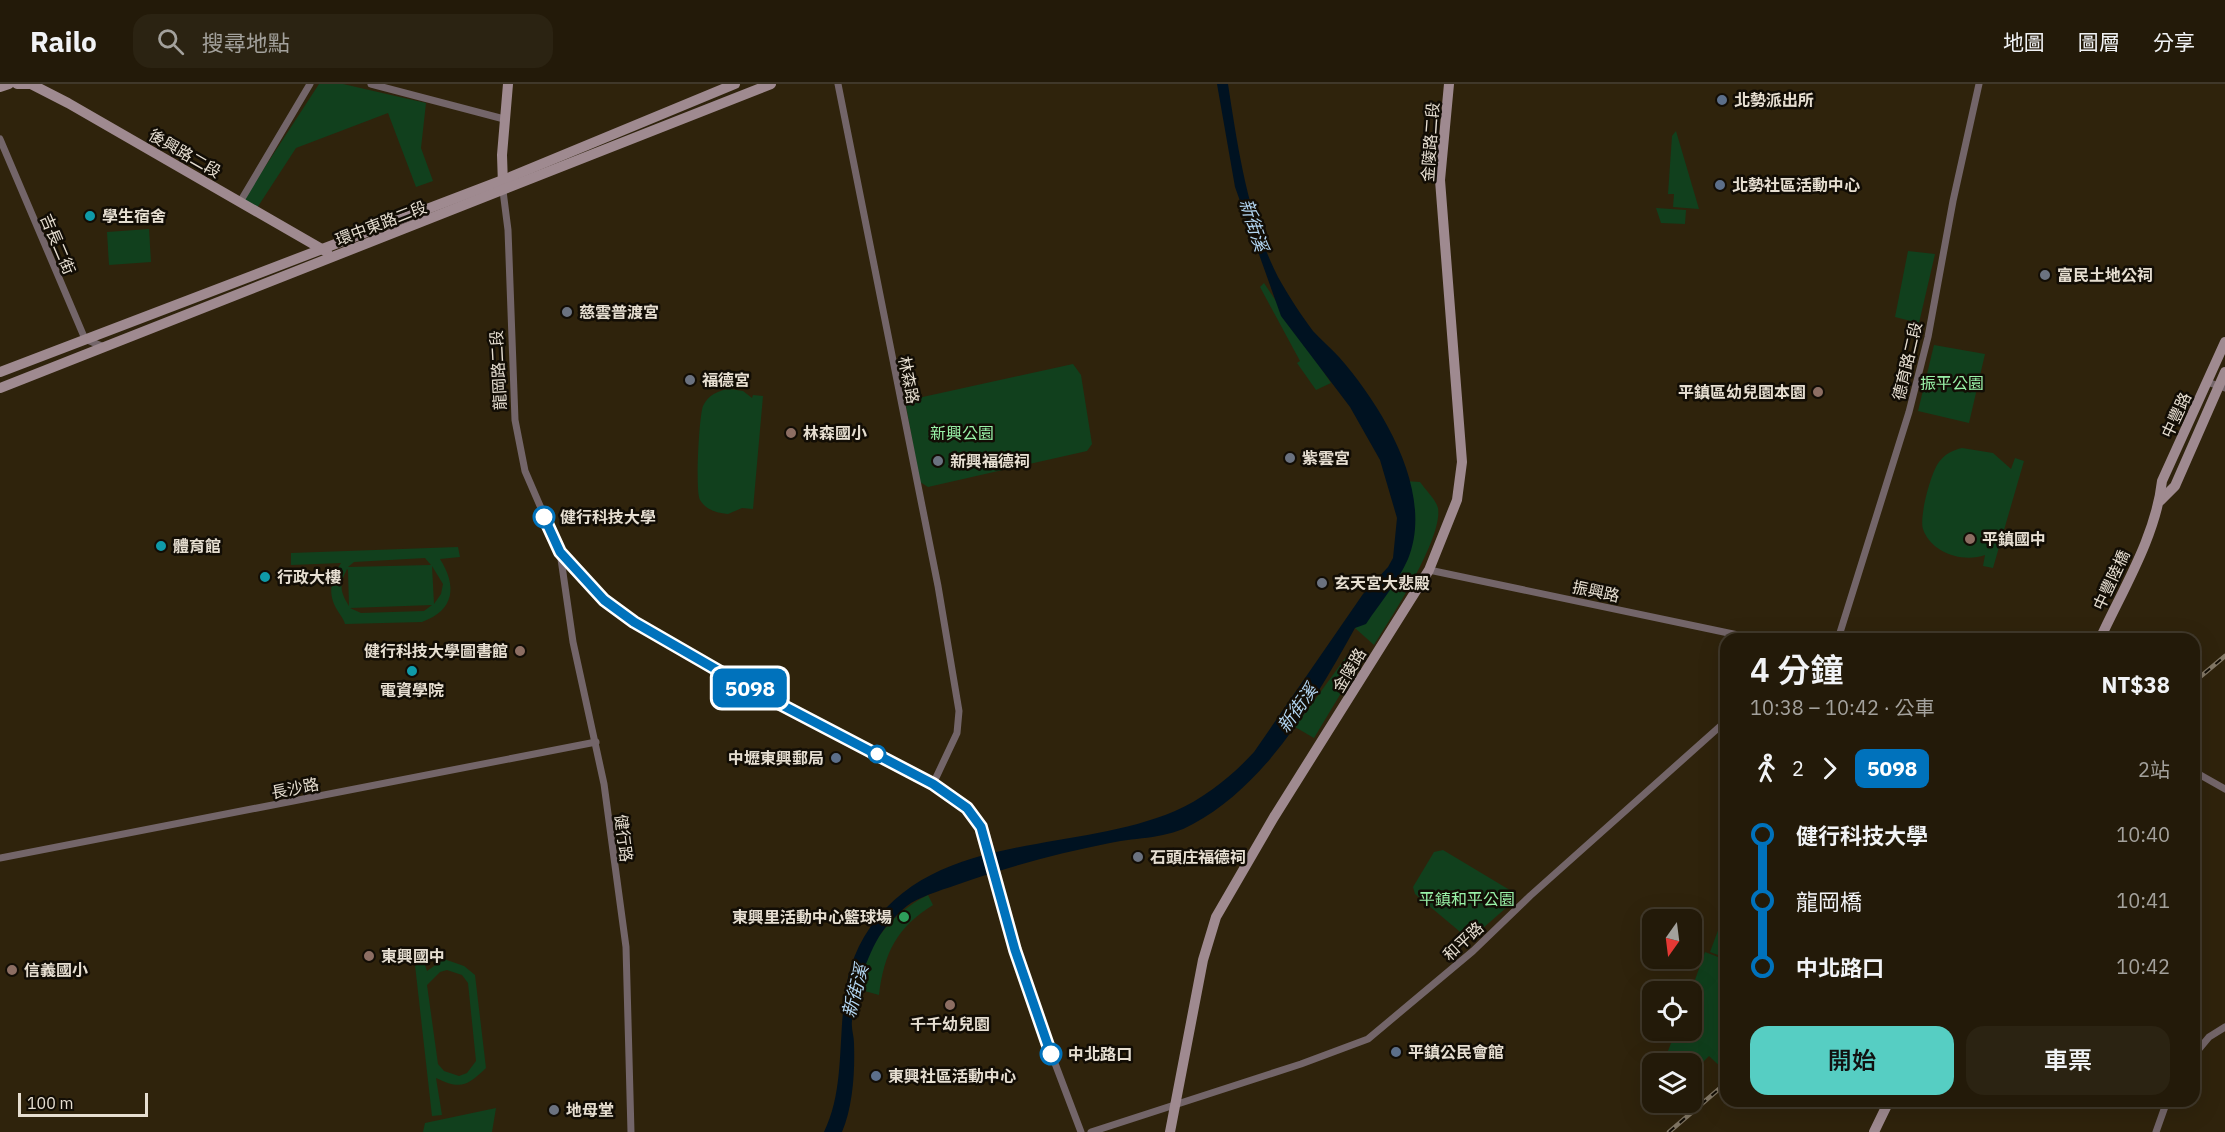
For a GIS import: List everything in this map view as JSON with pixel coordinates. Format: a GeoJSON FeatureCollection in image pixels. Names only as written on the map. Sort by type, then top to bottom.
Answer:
{"type":"FeatureCollection","features":[{"type":"Feature","properties":{"kind":"main road"},"geometry":{"type":"LineString","coordinates":[[0,87],[9,84]]}},
{"type":"Feature","properties":{"kind":"main road","name":"後興路二段"},"geometry":{"type":"LineString","coordinates":[[17,84],[31,84],[68,103],[335,257]]}},
{"type":"Feature","properties":{"kind":"main road"},"geometry":{"type":"LineString","coordinates":[[503,186],[504,119],[508,84]]}},
{"type":"Feature","properties":{"kind":"main road","name":"環中東路二段"},"geometry":{"type":"LineString","coordinates":[[0,388],[335,257],[735,84]]}},
{"type":"Feature","properties":{"kind":"main road","name":"環中東路二段"},"geometry":{"type":"LineString","coordinates":[[0,372],[323,249],[503,186],[771,84]]}},
{"type":"Feature","properties":{"kind":"main road","name":"金陵路二段"},"geometry":{"type":"LineString","coordinates":[[1442,203],[1442,146],[1449,84]]}},
{"type":"Feature","properties":{"kind":"main road","name":"金陵路"},"geometry":{"type":"LineString","coordinates":[[1170,1132],[1203,960],[1216,917],[1274,817],[1429,570],[1453,511],[1461,482],[1458,395],[1442,203]]}},
{"type":"Feature","properties":{"kind":"main road","name":"中豐路"},"geometry":{"type":"LineString","coordinates":[[2149,534],[2160,501],[2162,481],[2225,342]]}},
{"type":"Feature","properties":{"kind":"main road","name":"中豐路"},"geometry":{"type":"LineString","coordinates":[[2160,501],[2175,486],[2222,386],[2225,372]]}},
{"type":"Feature","properties":{"kind":"main road","name":"中豐陸橋"},"geometry":{"type":"LineString","coordinates":[[2103,633],[2149,534]]}},
{"type":"Feature","properties":{"kind":"main road"},"geometry":{"type":"LineString","coordinates":[[1876,1129],[1886,1107]]}},
{"type":"Feature","properties":{"kind":"street"},"geometry":{"type":"LineString","coordinates":[[240,202],[310,84]]}},
{"type":"Feature","properties":{"kind":"street"},"geometry":{"type":"LineString","coordinates":[[371,84],[504,119]]}},
{"type":"Feature","properties":{"kind":"street","name":"林森路"},"geometry":{"type":"LineString","coordinates":[[838,84],[938,586],[959,711],[957,733],[933,784]]}},
{"type":"Feature","properties":{"kind":"street","name":"德育路二段"},"geometry":{"type":"LineString","coordinates":[[1840,633],[1909,412],[1928,337],[1953,201],[1979,84]]}},
{"type":"Feature","properties":{"kind":"street","name":"吉長二街"},"geometry":{"type":"LineString","coordinates":[[0,139],[4,161],[85,339]]}},
{"type":"Feature","properties":{"kind":"street","name":"龍岡路二段"},"geometry":{"type":"LineString","coordinates":[[503,186],[508,230],[515,420],[525,471],[560,552]]}},
{"type":"Feature","properties":{"kind":"street"},"geometry":{"type":"LineString","coordinates":[[85,339],[104,347]]}},
{"type":"Feature","properties":{"kind":"street"},"geometry":{"type":"LineString","coordinates":[[2207,382],[2222,386]]}},
{"type":"Feature","properties":{"kind":"street"},"geometry":{"type":"LineString","coordinates":[[560,552],[604,600],[655,637],[933,784],[975,816],[981,827],[1031,1000],[1081,1132]]}},
{"type":"Feature","properties":{"kind":"street","name":"健行路"},"geometry":{"type":"LineString","coordinates":[[560,552],[573,642],[596,742],[626,947],[631,1132]]}},
{"type":"Feature","properties":{"kind":"street","name":"振興路"},"geometry":{"type":"LineString","coordinates":[[1429,570],[1728,633]]}},
{"type":"Feature","properties":{"kind":"street","name":"和平路"},"geometry":{"type":"LineString","coordinates":[[1091,1132],[1173,1107],[1368,1039],[1473,951],[1530,896],[1720,726]]}},
{"type":"Feature","properties":{"kind":"street","name":"長沙路"},"geometry":{"type":"LineString","coordinates":[[0,858],[596,742]]}},
{"type":"Feature","properties":{"kind":"street"},"geometry":{"type":"LineString","coordinates":[[2200,775],[2225,789]]}},
{"type":"Feature","properties":{"kind":"street"},"geometry":{"type":"LineString","coordinates":[[2200,1048],[2209,1037],[2225,1027]]}},
{"type":"Feature","properties":{"kind":"street"},"geometry":{"type":"LineString","coordinates":[[2156,1132],[2165,1107]]}},
{"type":"Feature","properties":{"kind":"green space"},"geometry":{"type":"Polygon","coordinates":[[[319,84],[343,84],[426,103],[421,148],[433,181],[416,187],[388,113],[296,148],[257,208],[244,199],[319,84]]]}},
{"type":"Feature","properties":{"kind":"green space"},"geometry":{"type":"Polygon","coordinates":[[[1676,131],[1699,209],[1673,207],[1674,194],[1668,194],[1672,136],[1676,131]]]}},
{"type":"Feature","properties":{"kind":"green space"},"geometry":{"type":"Polygon","coordinates":[[[1656,208],[1686,210],[1685,224],[1661,223],[1656,208]]]}},
{"type":"Feature","properties":{"kind":"green space"},"geometry":{"type":"Polygon","coordinates":[[[149,229],[151,262],[109,265],[107,232],[149,229]]]}},
{"type":"Feature","properties":{"kind":"green space"},"geometry":{"type":"Polygon","coordinates":[[[1908,251],[1935,254],[1919,323],[1895,317],[1908,251]]]}},
{"type":"Feature","properties":{"kind":"green space"},"geometry":{"type":"Polygon","coordinates":[[[1264,283],[1331,383],[1316,390],[1297,363],[1300,361],[1260,287],[1264,283]]]}},
{"type":"Feature","properties":{"kind":"green space","name":"振平公園"},"geometry":{"type":"Polygon","coordinates":[[[1934,345],[1985,354],[1969,423],[1918,411],[1934,345]]]}},
{"type":"Feature","properties":{"kind":"green space","name":"新興公園"},"geometry":{"type":"Polygon","coordinates":[[[1073,364],[1081,375],[1092,444],[1087,451],[928,487],[920,482],[906,406],[909,400],[1073,364]]]}},
{"type":"Feature","properties":{"kind":"green space"},"geometry":{"type":"Polygon","coordinates":[[[730,389],[743,391],[752,398],[753,395],[763,396],[753,509],[742,508],[728,514],[712,510],[700,500],[698,469],[703,406],[714,394],[730,389]]]}},
{"type":"Feature","properties":{"kind":"green space"},"geometry":{"type":"Polygon","coordinates":[[[1962,448],[1993,453],[2011,469],[2015,458],[2024,461],[1993,568],[1983,566],[1985,555],[1958,557],[1940,550],[1927,537],[1923,529],[1924,505],[1936,467],[1941,459],[1952,451],[1962,448]]]}},
{"type":"Feature","properties":{"kind":"green space"},"geometry":{"type":"Polygon","coordinates":[[[1404,481],[1420,482],[1437,505],[1437,521],[1414,578],[1374,645],[1355,628],[1394,576],[1404,481]]]}},
{"type":"Feature","properties":{"kind":"green space"},"geometry":{"type":"Polygon","coordinates":[[[458,547],[460,557],[440,559],[449,579],[450,596],[447,604],[433,617],[422,622],[345,624],[333,602],[331,590],[333,579],[341,563],[291,565],[291,553],[458,547]],[[425,558],[354,562],[348,567],[431,565],[425,558]],[[432,566],[434,604],[441,594],[443,584],[432,566]],[[347,569],[342,588],[349,606],[347,569]],[[432,605],[350,608],[361,613],[424,611],[432,605]]]}},
{"type":"Feature","properties":{"kind":"green space"},"geometry":{"type":"Polygon","coordinates":[[[1354,646],[1365,653],[1314,738],[1295,727],[1354,646]]]}},
{"type":"Feature","properties":{"kind":"green space","name":"平鎮和平公園"},"geometry":{"type":"Polygon","coordinates":[[[1443,850],[1513,892],[1516,899],[1473,937],[1465,936],[1415,894],[1413,887],[1434,852],[1443,850]]]}},
{"type":"Feature","properties":{"kind":"green space"},"geometry":{"type":"Polygon","coordinates":[[[928,895],[933,905],[910,922],[894,942],[884,966],[879,995],[854,988],[872,946],[881,934],[902,912],[928,895]]]}},
{"type":"Feature","properties":{"kind":"green space"},"geometry":{"type":"Polygon","coordinates":[[[1720,925],[1720,956],[1710,952],[1720,925]]]}},
{"type":"Feature","properties":{"kind":"green space"},"geometry":{"type":"Polygon","coordinates":[[[1705,952],[1720,958],[1720,1066],[1709,1056],[1702,1063],[1702,1053],[1667,1053],[1672,1041],[1702,1041],[1702,981],[1695,981],[1699,969],[1702,969],[1705,952]]]}},
{"type":"Feature","properties":{"kind":"green space"},"geometry":{"type":"Polygon","coordinates":[[[444,959],[464,966],[475,975],[486,1068],[474,1079],[458,1085],[436,1078],[442,1115],[432,1116],[415,965],[424,962],[427,971],[444,959]],[[447,970],[440,972],[427,985],[438,1064],[444,1071],[459,1076],[467,1073],[476,1061],[468,983],[462,975],[447,970]]]}},
{"type":"Feature","properties":{"kind":"green space"},"geometry":{"type":"Polygon","coordinates":[[[496,1108],[492,1132],[423,1132],[425,1123],[496,1108]]]}},
{"type":"Feature","properties":{"kind":"water","name":"新街溪"},"geometry":{"type":"Polygon","coordinates":[[[1217,84],[1228,84],[1240,158],[1252,207],[1278,277],[1313,331],[1339,357],[1372,400],[1400,451],[1415,506],[1415,533],[1408,559],[1394,584],[1366,624],[1355,628],[1306,711],[1287,738],[1244,787],[1220,807],[1193,824],[1173,832],[1073,851],[980,877],[923,897],[911,903],[897,915],[873,947],[855,999],[852,1024],[854,1077],[846,1122],[842,1132],[824,1132],[833,1109],[840,1060],[843,1010],[853,960],[864,937],[892,902],[926,878],[964,861],[1005,850],[1135,825],[1175,811],[1207,793],[1237,770],[1254,752],[1363,594],[1388,567],[1393,558],[1397,518],[1380,460],[1350,407],[1281,316],[1235,187],[1217,84]]]}},
{"type":"Feature","properties":{"kind":"railway"},"geometry":{"type":"LineString","coordinates":[[2200,677],[2225,656]]}},
{"type":"Feature","properties":{"kind":"railway"},"geometry":{"type":"LineString","coordinates":[[1669,1132],[1720,1088]]}},
{"type":"Feature","properties":{"kind":"bus line","name":"5098"},"geometry":{"type":"LineString","coordinates":[[544,517],[560,552],[604,600],[655,637],[933,784],[975,816],[981,827],[1015,950],[1051,1054]]}},
{"type":"Feature","properties":{"kind":"place","name":"北勢派出所"},"geometry":{"type":"Point","coordinates":[1722,100]}},
{"type":"Feature","properties":{"kind":"place","name":"北勢社區活動中心"},"geometry":{"type":"Point","coordinates":[1720,185]}},
{"type":"Feature","properties":{"kind":"place","name":"學生宿舍"},"geometry":{"type":"Point","coordinates":[90,216]}},
{"type":"Feature","properties":{"kind":"place","name":"富民土地公祠"},"geometry":{"type":"Point","coordinates":[2045,275]}},
{"type":"Feature","properties":{"kind":"place","name":"慈雲普渡宮"},"geometry":{"type":"Point","coordinates":[567,312]}},
{"type":"Feature","properties":{"kind":"place","name":"福德宮"},"geometry":{"type":"Point","coordinates":[690,380]}},
{"type":"Feature","properties":{"kind":"place","name":"平鎮區幼兒園本園"},"geometry":{"type":"Point","coordinates":[1818,392]}},
{"type":"Feature","properties":{"kind":"place","name":"林森國小"},"geometry":{"type":"Point","coordinates":[791,433]}},
{"type":"Feature","properties":{"kind":"place","name":"紫雲宮"},"geometry":{"type":"Point","coordinates":[1290,458]}},
{"type":"Feature","properties":{"kind":"place","name":"新興福德祠"},"geometry":{"type":"Point","coordinates":[938,461]}},
{"type":"Feature","properties":{"kind":"place","name":"健行科技大學"},"geometry":{"type":"Point","coordinates":[544,517]}},
{"type":"Feature","properties":{"kind":"place","name":"平鎮國中"},"geometry":{"type":"Point","coordinates":[1970,539]}},
{"type":"Feature","properties":{"kind":"place","name":"體育館"},"geometry":{"type":"Point","coordinates":[161,546]}},
{"type":"Feature","properties":{"kind":"place","name":"行政大樓"},"geometry":{"type":"Point","coordinates":[265,577]}},
{"type":"Feature","properties":{"kind":"place","name":"玄天宮大悲殿"},"geometry":{"type":"Point","coordinates":[1322,583]}},
{"type":"Feature","properties":{"kind":"place","name":"健行科技大學圖書館"},"geometry":{"type":"Point","coordinates":[520,651]}},
{"type":"Feature","properties":{"kind":"place","name":"電資學院"},"geometry":{"type":"Point","coordinates":[412,671]}},
{"type":"Feature","properties":{"kind":"place","name":"中壢東興郵局"},"geometry":{"type":"Point","coordinates":[836,758]}},
{"type":"Feature","properties":{"kind":"place","name":"石頭庄福德祠"},"geometry":{"type":"Point","coordinates":[1138,857]}},
{"type":"Feature","properties":{"kind":"place","name":"東興里活動中心籃球場"},"geometry":{"type":"Point","coordinates":[904,917]}},
{"type":"Feature","properties":{"kind":"place","name":"東興國中"},"geometry":{"type":"Point","coordinates":[369,956]}},
{"type":"Feature","properties":{"kind":"place","name":"信義國小"},"geometry":{"type":"Point","coordinates":[12,970]}},
{"type":"Feature","properties":{"kind":"place","name":"千千幼兒園"},"geometry":{"type":"Point","coordinates":[950,1005]}},
{"type":"Feature","properties":{"kind":"place","name":"平鎮公民會館"},"geometry":{"type":"Point","coordinates":[1396,1052]}},
{"type":"Feature","properties":{"kind":"place","name":"中北路口"},"geometry":{"type":"Point","coordinates":[1051,1054]}},
{"type":"Feature","properties":{"kind":"place","name":"東興社區活動中心"},"geometry":{"type":"Point","coordinates":[876,1076]}},
{"type":"Feature","properties":{"kind":"place","name":"地母堂"},"geometry":{"type":"Point","coordinates":[554,1110]}}]}
